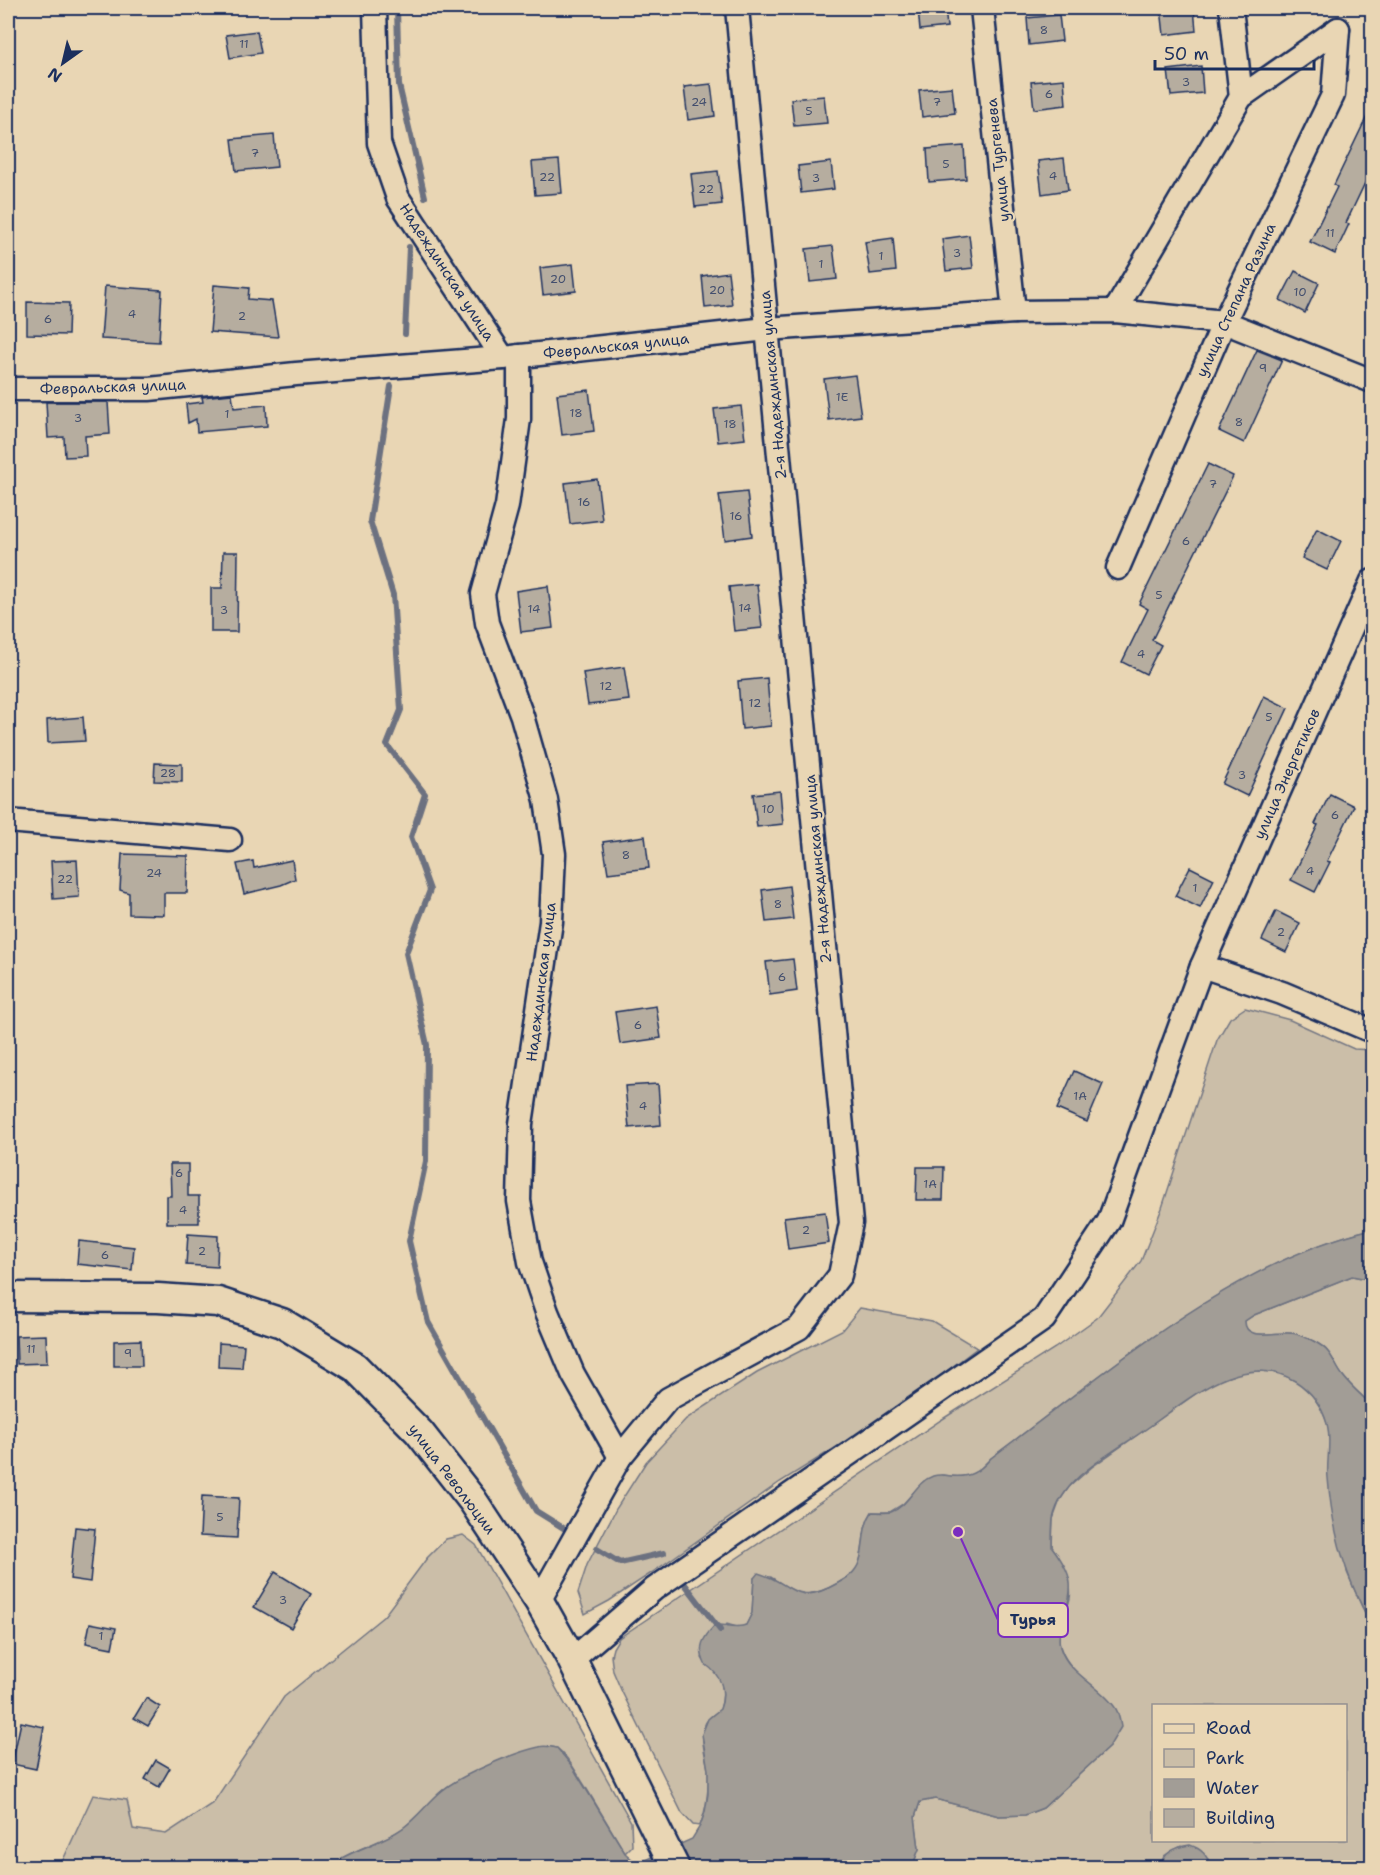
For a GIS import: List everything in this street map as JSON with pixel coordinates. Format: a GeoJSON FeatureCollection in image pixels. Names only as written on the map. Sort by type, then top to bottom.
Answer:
{"type":"FeatureCollection","features":[{"type":"Feature","properties":{"kind":"street","name":"Надеждинская улица"},"geometry":{"type":"LineString","coordinates":[[375,8],[379,143],[398,198],[511,357],[519,419],[507,506],[483,594],[487,623],[522,716],[543,789],[554,854],[551,922],[521,1124],[519,1201],[530,1262],[547,1312],[573,1374],[620,1457]]}},
{"type":"Feature","properties":{"kind":"street","name":"2-я Надеждинская улица"},"geometry":{"type":"LineString","coordinates":[[538,1601],[620,1457],[668,1399],[800,1328],[840,1275],[851,1223],[736,8]]}},
{"type":"Feature","properties":{"kind":"street","name":"улица Тургенева"},"geometry":{"type":"LineString","coordinates":[[982,8],[1014,312]]}},
{"type":"Feature","properties":{"kind":"street"},"geometry":{"type":"LineString","coordinates":[[1115,311],[1241,97],[1231,8]]}},
{"type":"Feature","properties":{"kind":"street","name":"улица Степана Разина"},"geometry":{"type":"LineString","coordinates":[[1118,568],[1224,322],[1333,95],[1338,29],[1241,97]]}},
{"type":"Feature","properties":{"kind":"street","name":"Февральская улица"},"geometry":{"type":"LineString","coordinates":[[8,389],[149,389],[296,374],[511,357],[767,329],[1014,312],[1115,311],[1224,322],[1372,381]]}},
{"type":"Feature","properties":{"kind":"street","name":"улица Энергетиков"},"geometry":{"type":"LineString","coordinates":[[572,1660],[654,1589],[1044,1319],[1109,1221],[1202,966],[1372,581]]}},
{"type":"Feature","properties":{"kind":"street"},"geometry":{"type":"LineString","coordinates":[[8,821],[230,840]]}},
{"type":"Feature","properties":{"kind":"street"},"geometry":{"type":"LineString","coordinates":[[1202,966],[1282,993],[1372,1031]]}},
{"type":"Feature","properties":{"kind":"street","name":"улица Революции"},"geometry":{"type":"LineString","coordinates":[[8,1297],[158,1298],[218,1302],[282,1323],[355,1366],[419,1432],[472,1501],[538,1601],[572,1660],[675,1868]]}},
{"type":"Feature","properties":{"kind":"green space"},"geometry":{"type":"Polygon","coordinates":[[[1245,1008],[1290,1020],[1354,1049],[1372,1050],[1372,1229],[1320,1245],[1269,1267],[1220,1294],[1125,1357],[991,1458],[975,1474],[960,1477],[942,1475],[924,1481],[903,1504],[890,1512],[872,1512],[866,1526],[857,1569],[838,1583],[819,1592],[804,1593],[789,1588],[771,1577],[754,1578],[752,1613],[746,1625],[740,1628],[727,1624],[702,1658],[719,1676],[723,1695],[720,1710],[708,1719],[704,1727],[703,1743],[708,1770],[707,1799],[700,1826],[693,1825],[682,1813],[613,1671],[611,1656],[619,1638],[941,1420],[1055,1348],[1097,1318],[1141,1261],[1162,1208],[1217,1040],[1230,1018],[1245,1008]]]}},
{"type":"Feature","properties":{"kind":"green space"},"geometry":{"type":"Polygon","coordinates":[[[1352,1276],[1372,1280],[1372,1406],[1346,1380],[1325,1349],[1314,1341],[1290,1333],[1257,1334],[1246,1328],[1245,1321],[1254,1315],[1352,1276]]]}},
{"type":"Feature","properties":{"kind":"green space"},"geometry":{"type":"Polygon","coordinates":[[[860,1308],[932,1321],[977,1348],[891,1413],[780,1482],[656,1570],[585,1614],[578,1593],[587,1565],[616,1509],[646,1462],[686,1419],[757,1373],[842,1330],[860,1308]]]}},
{"type":"Feature","properties":{"kind":"green space"},"geometry":{"type":"Polygon","coordinates":[[[1242,1372],[1280,1373],[1299,1383],[1313,1396],[1328,1425],[1347,1572],[1372,1625],[1372,1867],[1211,1867],[1208,1859],[1181,1846],[1164,1856],[1160,1867],[912,1868],[919,1849],[915,1817],[920,1802],[935,1799],[999,1816],[1025,1815],[1043,1808],[1109,1747],[1105,1697],[1074,1669],[1064,1656],[1059,1642],[1060,1629],[1070,1598],[1070,1585],[1066,1571],[1052,1547],[1053,1519],[1060,1500],[1069,1487],[1092,1467],[1211,1383],[1242,1372]]]}},
{"type":"Feature","properties":{"kind":"green space"},"geometry":{"type":"Polygon","coordinates":[[[463,1535],[476,1545],[631,1822],[632,1846],[625,1853],[569,1761],[558,1749],[549,1747],[501,1760],[453,1783],[438,1794],[406,1826],[342,1858],[338,1867],[50,1868],[63,1860],[93,1795],[127,1800],[133,1829],[166,1834],[213,1803],[284,1697],[384,1616],[427,1558],[446,1539],[463,1535]]]}},
{"type":"Feature","properties":{"kind":"water"},"geometry":{"type":"Polygon","coordinates":[[[1372,1229],[1372,1280],[1352,1276],[1254,1315],[1245,1321],[1246,1328],[1257,1334],[1296,1334],[1322,1346],[1346,1380],[1372,1406],[1372,1625],[1348,1572],[1337,1535],[1328,1478],[1328,1431],[1319,1405],[1301,1385],[1275,1373],[1255,1371],[1236,1374],[1198,1393],[1090,1467],[1067,1490],[1058,1504],[1053,1519],[1052,1547],[1065,1566],[1070,1582],[1067,1608],[1060,1630],[1060,1647],[1070,1665],[1110,1701],[1117,1711],[1121,1727],[1109,1747],[1043,1808],[1025,1815],[999,1816],[935,1799],[920,1802],[915,1817],[919,1849],[912,1867],[338,1868],[342,1858],[389,1837],[403,1828],[451,1784],[503,1759],[544,1746],[557,1748],[572,1766],[625,1853],[633,1860],[645,1860],[692,1839],[705,1812],[708,1794],[708,1770],[702,1734],[708,1719],[720,1709],[723,1696],[719,1678],[705,1664],[702,1643],[715,1625],[739,1627],[746,1625],[752,1613],[754,1578],[758,1573],[803,1594],[812,1594],[838,1583],[856,1569],[860,1561],[865,1528],[872,1512],[891,1512],[897,1509],[921,1483],[933,1476],[963,1476],[978,1470],[1125,1357],[1220,1294],[1269,1267],[1320,1245],[1372,1229]]]}},
{"type":"Feature","properties":{"kind":"water"},"geometry":{"type":"Polygon","coordinates":[[[1190,1845],[1204,1853],[1211,1867],[1160,1867],[1164,1858],[1171,1851],[1190,1845]]]}},
{"type":"Feature","properties":{"kind":"building"},"geometry":{"type":"Polygon","coordinates":[[[918,8],[945,8],[947,27],[920,30],[918,8]]]}},
{"type":"Feature","properties":{"kind":"building"},"geometry":{"type":"Polygon","coordinates":[[[1161,8],[1194,8],[1196,31],[1164,35],[1161,8]]]}},
{"type":"Feature","properties":{"kind":"building"},"geometry":{"type":"Polygon","coordinates":[[[1059,15],[1062,41],[1029,45],[1027,18],[1059,15]]]}},
{"type":"Feature","properties":{"kind":"building"},"geometry":{"type":"Polygon","coordinates":[[[257,31],[261,53],[230,58],[226,35],[257,31]]]}},
{"type":"Feature","properties":{"kind":"building"},"geometry":{"type":"Polygon","coordinates":[[[1201,66],[1203,93],[1171,96],[1168,70],[1201,66]]]}},
{"type":"Feature","properties":{"kind":"building"},"geometry":{"type":"Polygon","coordinates":[[[1064,79],[1066,105],[1034,109],[1031,82],[1064,79]]]}},
{"type":"Feature","properties":{"kind":"building"},"geometry":{"type":"Polygon","coordinates":[[[711,84],[715,116],[688,120],[684,87],[711,84]]]}},
{"type":"Feature","properties":{"kind":"building"},"geometry":{"type":"Polygon","coordinates":[[[952,87],[955,113],[922,117],[919,90],[952,87]]]}},
{"type":"Feature","properties":{"kind":"building"},"geometry":{"type":"Polygon","coordinates":[[[824,96],[827,123],[794,126],[791,99],[824,96]]]}},
{"type":"Feature","properties":{"kind":"building"},"geometry":{"type":"Polygon","coordinates":[[[1372,106],[1372,168],[1346,223],[1349,224],[1335,254],[1310,242],[1337,187],[1334,185],[1372,106]]]}},
{"type":"Feature","properties":{"kind":"building"},"geometry":{"type":"Polygon","coordinates":[[[274,135],[277,167],[236,171],[232,139],[274,135]]]}},
{"type":"Feature","properties":{"kind":"building"},"geometry":{"type":"Polygon","coordinates":[[[964,146],[966,179],[929,182],[927,149],[964,146]]]}},
{"type":"Feature","properties":{"kind":"building"},"geometry":{"type":"Polygon","coordinates":[[[1064,158],[1068,190],[1042,194],[1038,161],[1064,158]]]}},
{"type":"Feature","properties":{"kind":"building"},"geometry":{"type":"Polygon","coordinates":[[[559,160],[562,193],[535,195],[532,162],[559,160]]]}},
{"type":"Feature","properties":{"kind":"building"},"geometry":{"type":"Polygon","coordinates":[[[831,162],[834,189],[801,193],[798,166],[831,162]]]}},
{"type":"Feature","properties":{"kind":"building"},"geometry":{"type":"Polygon","coordinates":[[[718,171],[722,204],[695,207],[691,174],[718,171]]]}},
{"type":"Feature","properties":{"kind":"building"},"geometry":{"type":"Polygon","coordinates":[[[969,235],[973,268],[946,271],[942,239],[969,235]]]}},
{"type":"Feature","properties":{"kind":"building"},"geometry":{"type":"Polygon","coordinates":[[[893,238],[896,271],[870,274],[865,242],[893,238]]]}},
{"type":"Feature","properties":{"kind":"building"},"geometry":{"type":"Polygon","coordinates":[[[833,246],[837,279],[810,282],[806,249],[833,246]]]}},
{"type":"Feature","properties":{"kind":"building"},"geometry":{"type":"Polygon","coordinates":[[[573,264],[576,291],[543,295],[540,268],[573,264]]]}},
{"type":"Feature","properties":{"kind":"building"},"geometry":{"type":"Polygon","coordinates":[[[1295,271],[1319,283],[1305,313],[1280,300],[1295,271]]]}},
{"type":"Feature","properties":{"kind":"building"},"geometry":{"type":"Polygon","coordinates":[[[728,272],[732,305],[705,308],[702,276],[728,272]]]}},
{"type":"Feature","properties":{"kind":"building"},"geometry":{"type":"Polygon","coordinates":[[[214,285],[249,288],[248,299],[272,301],[278,337],[210,332],[214,285]]]}},
{"type":"Feature","properties":{"kind":"building"},"geometry":{"type":"Polygon","coordinates":[[[105,286],[162,290],[159,342],[101,339],[105,286]]]}},
{"type":"Feature","properties":{"kind":"building"},"geometry":{"type":"Polygon","coordinates":[[[27,302],[69,303],[68,335],[27,334],[27,302]]]}},
{"type":"Feature","properties":{"kind":"building"},"geometry":{"type":"Polygon","coordinates":[[[1257,350],[1282,360],[1244,443],[1219,431],[1257,350]]]}},
{"type":"Feature","properties":{"kind":"building"},"geometry":{"type":"Polygon","coordinates":[[[855,375],[861,416],[829,420],[824,379],[855,375]]]}},
{"type":"Feature","properties":{"kind":"building"},"geometry":{"type":"Polygon","coordinates":[[[589,390],[594,431],[562,435],[557,394],[589,390]]]}},
{"type":"Feature","properties":{"kind":"building"},"geometry":{"type":"Polygon","coordinates":[[[232,394],[234,408],[266,405],[267,426],[197,432],[196,419],[188,423],[186,404],[203,402],[202,397],[232,394]]]}},
{"type":"Feature","properties":{"kind":"building"},"geometry":{"type":"Polygon","coordinates":[[[46,402],[108,402],[110,434],[85,436],[86,456],[65,457],[64,437],[48,438],[46,402]]]}},
{"type":"Feature","properties":{"kind":"building"},"geometry":{"type":"Polygon","coordinates":[[[741,406],[745,439],[718,442],[714,409],[741,406]]]}},
{"type":"Feature","properties":{"kind":"building"},"geometry":{"type":"Polygon","coordinates":[[[1208,464],[1233,476],[1152,640],[1161,645],[1146,674],[1122,662],[1148,609],[1139,604],[1208,464]]]}},
{"type":"Feature","properties":{"kind":"building"},"geometry":{"type":"Polygon","coordinates":[[[597,479],[602,520],[570,524],[565,483],[597,479]]]}},
{"type":"Feature","properties":{"kind":"building"},"geometry":{"type":"Polygon","coordinates":[[[747,492],[752,536],[725,540],[719,495],[747,492]]]}},
{"type":"Feature","properties":{"kind":"building"},"geometry":{"type":"Polygon","coordinates":[[[1317,529],[1341,541],[1327,570],[1302,558],[1317,529]]]}},
{"type":"Feature","properties":{"kind":"building"},"geometry":{"type":"Polygon","coordinates":[[[223,552],[238,552],[237,632],[211,632],[211,588],[222,588],[223,552]]]}},
{"type":"Feature","properties":{"kind":"building"},"geometry":{"type":"Polygon","coordinates":[[[757,584],[762,628],[734,631],[729,587],[757,584]]]}},
{"type":"Feature","properties":{"kind":"building"},"geometry":{"type":"Polygon","coordinates":[[[548,586],[553,628],[521,632],[516,591],[548,586]]]}},
{"type":"Feature","properties":{"kind":"building"},"geometry":{"type":"Polygon","coordinates":[[[624,667],[629,700],[588,705],[583,673],[624,667]]]}},
{"type":"Feature","properties":{"kind":"building"},"geometry":{"type":"Polygon","coordinates":[[[767,678],[771,726],[742,729],[738,681],[767,678]]]}},
{"type":"Feature","properties":{"kind":"building"},"geometry":{"type":"Polygon","coordinates":[[[1264,696],[1288,708],[1247,796],[1222,784],[1264,696]]]}},
{"type":"Feature","properties":{"kind":"building"},"geometry":{"type":"Polygon","coordinates":[[[83,717],[85,741],[48,743],[47,720],[83,717]]]}},
{"type":"Feature","properties":{"kind":"building"},"geometry":{"type":"Polygon","coordinates":[[[155,763],[182,764],[182,782],[154,781],[155,763]]]}},
{"type":"Feature","properties":{"kind":"building"},"geometry":{"type":"Polygon","coordinates":[[[780,791],[783,824],[757,827],[753,794],[780,791]]]}},
{"type":"Feature","properties":{"kind":"building"},"geometry":{"type":"Polygon","coordinates":[[[1330,794],[1354,806],[1327,861],[1330,862],[1315,892],[1291,880],[1318,825],[1315,824],[1330,794]]]}},
{"type":"Feature","properties":{"kind":"building"},"geometry":{"type":"Polygon","coordinates":[[[645,836],[649,868],[608,873],[603,842],[645,836]]]}},
{"type":"Feature","properties":{"kind":"building"},"geometry":{"type":"Polygon","coordinates":[[[122,854],[188,856],[187,893],[164,893],[164,915],[129,914],[129,893],[120,890],[122,854]]]}},
{"type":"Feature","properties":{"kind":"building"},"geometry":{"type":"Polygon","coordinates":[[[77,860],[79,897],[53,899],[51,861],[77,860]]]}},
{"type":"Feature","properties":{"kind":"building"},"geometry":{"type":"Polygon","coordinates":[[[292,860],[295,879],[281,885],[244,894],[237,864],[253,861],[254,868],[292,860]]]}},
{"type":"Feature","properties":{"kind":"building"},"geometry":{"type":"Polygon","coordinates":[[[1190,867],[1214,879],[1200,908],[1175,896],[1190,867]]]}},
{"type":"Feature","properties":{"kind":"building"},"geometry":{"type":"Polygon","coordinates":[[[789,886],[793,919],[766,922],[762,890],[789,886]]]}},
{"type":"Feature","properties":{"kind":"building"},"geometry":{"type":"Polygon","coordinates":[[[1276,911],[1300,923],[1286,952],[1262,940],[1276,911]]]}},
{"type":"Feature","properties":{"kind":"building"},"geometry":{"type":"Polygon","coordinates":[[[793,959],[797,991],[770,995],[766,962],[793,959]]]}},
{"type":"Feature","properties":{"kind":"building"},"geometry":{"type":"Polygon","coordinates":[[[656,1006],[661,1038],[620,1044],[615,1012],[656,1006]]]}},
{"type":"Feature","properties":{"kind":"building"},"geometry":{"type":"Polygon","coordinates":[[[1074,1071],[1103,1084],[1087,1122],[1057,1109],[1074,1071]]]}},
{"type":"Feature","properties":{"kind":"building"},"geometry":{"type":"Polygon","coordinates":[[[658,1084],[661,1125],[629,1128],[625,1086],[658,1084]]]}},
{"type":"Feature","properties":{"kind":"building"},"geometry":{"type":"Polygon","coordinates":[[[170,1164],[188,1164],[188,1196],[199,1196],[199,1223],[167,1223],[167,1196],[171,1196],[170,1164]]]}},
{"type":"Feature","properties":{"kind":"building"},"geometry":{"type":"Polygon","coordinates":[[[917,1167],[944,1167],[943,1200],[916,1200],[917,1167]]]}},
{"type":"Feature","properties":{"kind":"building"},"geometry":{"type":"Polygon","coordinates":[[[825,1212],[829,1243],[788,1249],[784,1217],[825,1212]]]}},
{"type":"Feature","properties":{"kind":"building"},"geometry":{"type":"Polygon","coordinates":[[[188,1234],[218,1236],[217,1267],[186,1265],[188,1234]]]}},
{"type":"Feature","properties":{"kind":"building"},"geometry":{"type":"Polygon","coordinates":[[[79,1241],[134,1247],[132,1270],[77,1264],[79,1241]]]}},
{"type":"Feature","properties":{"kind":"building"},"geometry":{"type":"Polygon","coordinates":[[[46,1335],[47,1363],[17,1364],[16,1336],[46,1335]]]}},
{"type":"Feature","properties":{"kind":"building"},"geometry":{"type":"Polygon","coordinates":[[[141,1340],[142,1366],[114,1366],[114,1341],[141,1340]]]}},
{"type":"Feature","properties":{"kind":"building"},"geometry":{"type":"Polygon","coordinates":[[[219,1343],[244,1345],[242,1368],[218,1367],[219,1343]]]}},
{"type":"Feature","properties":{"kind":"building"},"geometry":{"type":"Polygon","coordinates":[[[202,1496],[239,1498],[237,1538],[200,1536],[202,1496]]]}},
{"type":"Feature","properties":{"kind":"building"},"geometry":{"type":"Polygon","coordinates":[[[75,1527],[95,1529],[90,1582],[70,1579],[75,1527]]]}},
{"type":"Feature","properties":{"kind":"building"},"geometry":{"type":"Polygon","coordinates":[[[275,1572],[311,1594],[291,1628],[254,1607],[275,1572]]]}},
{"type":"Feature","properties":{"kind":"building"},"geometry":{"type":"Polygon","coordinates":[[[90,1623],[116,1628],[112,1648],[86,1643],[90,1623]]]}},
{"type":"Feature","properties":{"kind":"building"},"geometry":{"type":"Polygon","coordinates":[[[146,1698],[160,1707],[148,1726],[134,1718],[146,1698]]]}},
{"type":"Feature","properties":{"kind":"building"},"geometry":{"type":"Polygon","coordinates":[[[21,1722],[44,1727],[36,1769],[12,1764],[21,1722]]]}},
{"type":"Feature","properties":{"kind":"building"},"geometry":{"type":"Polygon","coordinates":[[[156,1760],[170,1768],[159,1787],[145,1779],[156,1760]]]}},
{"type":"Feature","properties":{"kind":"waterway"},"geometry":{"type":"LineString","coordinates":[[397,8],[399,85],[425,197]]}},
{"type":"Feature","properties":{"kind":"waterway"},"geometry":{"type":"LineString","coordinates":[[405,334],[409,247]]}},
{"type":"Feature","properties":{"kind":"waterway"},"geometry":{"type":"LineString","coordinates":[[391,386],[370,521],[393,595],[401,710],[387,745],[425,794],[411,837],[430,890],[406,953],[427,1045],[426,1161],[409,1241],[428,1322],[536,1511],[565,1529]]}},
{"type":"Feature","properties":{"kind":"waterway"},"geometry":{"type":"LineString","coordinates":[[597,1549],[620,1563],[664,1553]]}},
{"type":"Feature","properties":{"kind":"waterway"},"geometry":{"type":"LineString","coordinates":[[684,1583],[720,1630]]}},
{"type":"Feature","properties":{"kind":"place","name":"Турья"},"geometry":{"type":"Point","coordinates":[958,1532]}}]}
